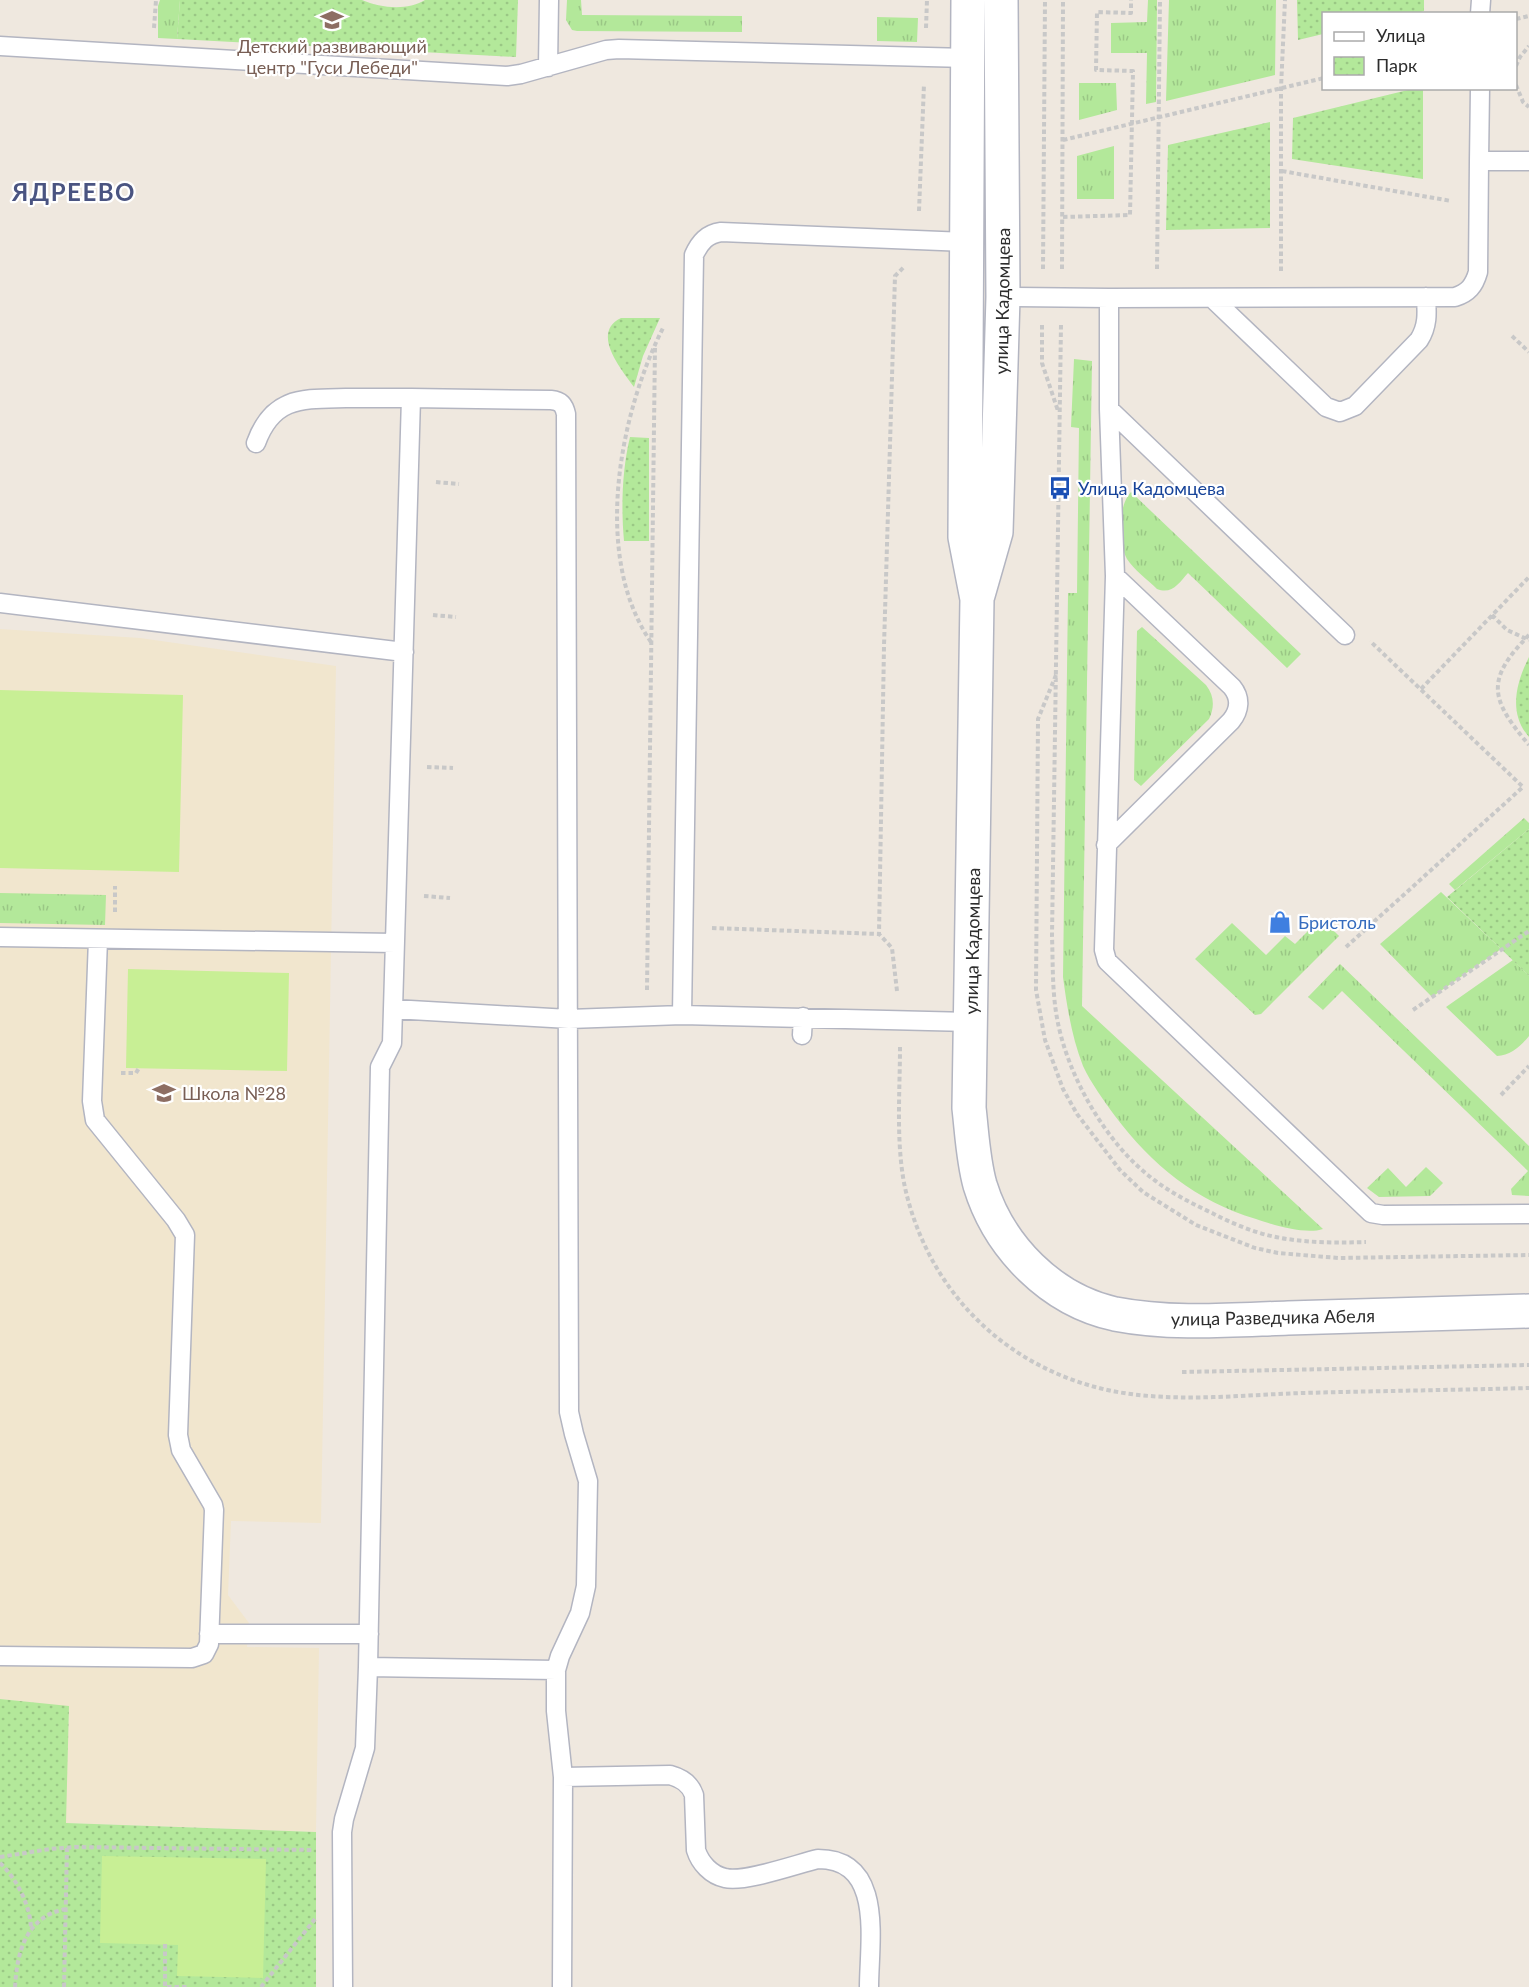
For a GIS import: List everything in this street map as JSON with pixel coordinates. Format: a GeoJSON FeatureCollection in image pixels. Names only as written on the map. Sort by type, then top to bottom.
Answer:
{"type":"FeatureCollection","features":[{"type":"Feature","properties":{"kind":"street","name":"улица Кадомцева"},"geometry":{"type":"LineString","coordinates":[[968,0],[964,537],[977,599],[969,1108],[980,1184],[990,1212],[1009,1242],[1030,1267]]}},
{"type":"Feature","properties":{"kind":"street","name":"улица Кадомцева"},"geometry":{"type":"LineString","coordinates":[[977,599],[996,532],[1003,297],[1001,0]]}},
{"type":"Feature","properties":{"kind":"street","name":"улица Разведчика Абеля"},"geometry":{"type":"LineString","coordinates":[[1030,1267],[1051,1286],[1076,1301],[1115,1314],[1181,1321],[1529,1311]]}},
{"type":"Feature","properties":{"kind":"lane"},"geometry":{"type":"LineString","coordinates":[[548,67],[549,0]]}},
{"type":"Feature","properties":{"kind":"lane"},"geometry":{"type":"LineString","coordinates":[[0,46],[507,76],[606,50],[619,49],[967,58]]}},
{"type":"Feature","properties":{"kind":"lane"},"geometry":{"type":"LineString","coordinates":[[1003,297],[1455,297],[1464,294],[1471,288],[1478,272],[1480,90]]}},
{"type":"Feature","properties":{"kind":"lane"},"geometry":{"type":"LineString","coordinates":[[1479,160],[1529,161]]}},
{"type":"Feature","properties":{"kind":"lane"},"geometry":{"type":"LineString","coordinates":[[682,1015],[691,319],[694,255],[704,239],[712,233],[721,232],[966,242]]}},
{"type":"Feature","properties":{"kind":"lane"},"geometry":{"type":"LineString","coordinates":[[1212,298],[1326,407],[1340,412],[1355,406],[1419,340],[1425,331],[1427,321],[1426,297]]}},
{"type":"Feature","properties":{"kind":"lane"},"geometry":{"type":"LineString","coordinates":[[1109,298],[1109,409],[1115,576],[1106,845],[1104,950],[1107,961],[1366,1209],[1376,1215],[1529,1214]]}},
{"type":"Feature","properties":{"kind":"lane"},"geometry":{"type":"LineString","coordinates":[[256,443],[262,426],[276,411],[290,403],[311,398],[551,400],[558,401],[564,406],[566,414],[570,1412],[588,1481],[586,1586],[580,1613],[556,1670],[556,1711],[562,1777],[562,1987]]}},
{"type":"Feature","properties":{"kind":"lane"},"geometry":{"type":"LineString","coordinates":[[343,1987],[342,1851],[344,1819],[365,1748],[380,1067],[392,1043],[411,398]]}},
{"type":"Feature","properties":{"kind":"lane"},"geometry":{"type":"LineString","coordinates":[[1109,409],[1345,635]]}},
{"type":"Feature","properties":{"kind":"lane"},"geometry":{"type":"LineString","coordinates":[[1106,845],[1231,721],[1239,707],[1236,692],[1232,687],[1115,576]]}},
{"type":"Feature","properties":{"kind":"lane"},"geometry":{"type":"LineString","coordinates":[[0,603],[404,652]]}},
{"type":"Feature","properties":{"kind":"lane"},"geometry":{"type":"LineString","coordinates":[[0,937],[395,943]]}},
{"type":"Feature","properties":{"kind":"lane"},"geometry":{"type":"LineString","coordinates":[[0,1656],[192,1658],[199,1657],[208,1650],[213,1505],[181,1450],[178,1435],[185,1235],[176,1220],[95,1120],[92,1101],[98,939]]}},
{"type":"Feature","properties":{"kind":"lane"},"geometry":{"type":"LineString","coordinates":[[393,1009],[569,1018],[682,1015],[970,1022]]}},
{"type":"Feature","properties":{"kind":"lane"},"geometry":{"type":"LineString","coordinates":[[802,1035],[803,1017]]}},
{"type":"Feature","properties":{"kind":"lane"},"geometry":{"type":"LineString","coordinates":[[210,1634],[369,1634]]}},
{"type":"Feature","properties":{"kind":"lane"},"geometry":{"type":"LineString","coordinates":[[368,1667],[556,1670]]}},
{"type":"Feature","properties":{"kind":"lane"},"geometry":{"type":"LineString","coordinates":[[562,1777],[670,1775],[677,1777],[691,1787],[694,1795],[696,1850],[699,1858],[714,1873],[725,1878],[745,1878],[818,1859],[830,1859],[845,1864],[864,1884],[870,1906],[869,1987]]}},
{"type":"Feature","properties":{"kind":"path"},"geometry":{"type":"LineString","coordinates":[[900,1020],[892,948],[879,934],[884,646],[895,276],[917,255],[927,0]]}},
{"type":"Feature","properties":{"kind":"path"},"geometry":{"type":"LineString","coordinates":[[1043,278],[1045,0]]}},
{"type":"Feature","properties":{"kind":"path"},"geometry":{"type":"LineString","coordinates":[[1062,272],[1064,0]]}},
{"type":"Feature","properties":{"kind":"path"},"geometry":{"type":"LineString","coordinates":[[1062,217],[1130,215],[1133,71],[1096,70],[1097,12],[1131,13],[1131,0]]}},
{"type":"Feature","properties":{"kind":"path"},"geometry":{"type":"LineString","coordinates":[[1157,270],[1160,0]]}},
{"type":"Feature","properties":{"kind":"path"},"geometry":{"type":"LineString","coordinates":[[1281,281],[1281,88],[1285,0]]}},
{"type":"Feature","properties":{"kind":"path"},"geometry":{"type":"LineString","coordinates":[[1517,62],[1529,46]]}},
{"type":"Feature","properties":{"kind":"path"},"geometry":{"type":"LineString","coordinates":[[1063,140],[1322,78]]}},
{"type":"Feature","properties":{"kind":"path"},"geometry":{"type":"LineString","coordinates":[[1517,89],[1523,102],[1529,107]]}},
{"type":"Feature","properties":{"kind":"path"},"geometry":{"type":"LineString","coordinates":[[1281,171],[1455,202]]}},
{"type":"Feature","properties":{"kind":"path"},"geometry":{"type":"LineString","coordinates":[[1061,316],[1052,936],[1053,989],[1057,1018],[1075,1076],[1112,1137],[1151,1178],[1178,1197],[1227,1221],[1266,1235],[1307,1241],[1366,1242]]}},
{"type":"Feature","properties":{"kind":"path"},"geometry":{"type":"LineString","coordinates":[[1043,317],[1042,363],[1059,416]]}},
{"type":"Feature","properties":{"kind":"path"},"geometry":{"type":"LineString","coordinates":[[651,643],[631,607],[626,590],[618,504],[619,472],[623,445],[632,412],[655,346],[669,318],[691,319]]}},
{"type":"Feature","properties":{"kind":"path"},"geometry":{"type":"LineString","coordinates":[[1512,336],[1529,352]]}},
{"type":"Feature","properties":{"kind":"path"},"geometry":{"type":"LineString","coordinates":[[647,1016],[655,346]]}},
{"type":"Feature","properties":{"kind":"path"},"geometry":{"type":"LineString","coordinates":[[1421,689],[1529,577]]}},
{"type":"Feature","properties":{"kind":"path"},"geometry":{"type":"LineString","coordinates":[[1492,615],[1507,630],[1528,638],[1505,663],[1497,685],[1497,697],[1529,745]]}},
{"type":"Feature","properties":{"kind":"path"},"geometry":{"type":"LineString","coordinates":[[1347,946],[1523,788],[1366,637]]}},
{"type":"Feature","properties":{"kind":"path"},"geometry":{"type":"LineString","coordinates":[[1057,672],[1038,719],[1036,990],[1039,1015],[1054,1066],[1077,1114],[1097,1142],[1120,1170],[1143,1192],[1196,1225],[1256,1248],[1278,1253],[1328,1258],[1529,1255]]}},
{"type":"Feature","properties":{"kind":"path"},"geometry":{"type":"LineString","coordinates":[[648,926],[879,934]]}},
{"type":"Feature","properties":{"kind":"path"},"geometry":{"type":"LineString","coordinates":[[1413,1010],[1529,931]]}},
{"type":"Feature","properties":{"kind":"path"},"geometry":{"type":"LineString","coordinates":[[1502,1095],[1529,1066]]}},
{"type":"Feature","properties":{"kind":"path"},"geometry":{"type":"LineString","coordinates":[[1182,1372],[1529,1365]]}},
{"type":"Feature","properties":{"kind":"path"},"geometry":{"type":"LineString","coordinates":[[64,1987],[67,1848]]}},
{"type":"Feature","properties":{"kind":"path"},"geometry":{"type":"LineString","coordinates":[[0,1857],[67,1848],[342,1851]]}},
{"type":"Feature","properties":{"kind":"path"},"geometry":{"type":"LineString","coordinates":[[0,1863],[15,1880],[29,1914],[32,1930]]}},
{"type":"Feature","properties":{"kind":"path"},"geometry":{"type":"LineString","coordinates":[[261,1987],[342,1884]]}},
{"type":"Feature","properties":{"kind":"path"},"geometry":{"type":"LineString","coordinates":[[15,1987],[19,1958],[23,1945],[32,1930],[44,1916],[66,1909]]}},
{"type":"Feature","properties":{"kind":"path"},"geometry":{"type":"LineString","coordinates":[[165,1944],[165,1987],[189,1987]]}},
{"type":"Feature","properties":{"kind":"shaded area","name":"Школа №28"},"geometry":{"type":"Polygon","coordinates":[[[0,629],[140,638],[336,666],[321,1523],[231,1521],[228,1595],[249,1623],[247,1647],[319,1648],[316,1832],[65,1823],[69,1707],[0,1699],[0,629]]]}},
{"type":"Feature","properties":{"kind":"green space"},"geometry":{"type":"Polygon","coordinates":[[[160,0],[180,0],[177,39],[158,38],[160,0]]]}},
{"type":"Feature","properties":{"kind":"green space","name":"Детский развивающий центр \"Гуси Лебеди\""},"geometry":{"type":"Polygon","coordinates":[[[180,0],[362,0],[377,5],[402,7],[425,0],[518,0],[516,57],[177,39],[180,0]]]}},
{"type":"Feature","properties":{"kind":"green space"},"geometry":{"type":"Polygon","coordinates":[[[567,0],[581,0],[582,15],[742,16],[742,32],[577,31],[572,30],[566,20],[567,0]]]}},
{"type":"Feature","properties":{"kind":"green space"},"geometry":{"type":"Polygon","coordinates":[[[1148,0],[1157,0],[1156,102],[1146,104],[1147,53],[1111,53],[1111,23],[1147,22],[1148,0]]]}},
{"type":"Feature","properties":{"kind":"green space"},"geometry":{"type":"Polygon","coordinates":[[[1169,0],[1276,0],[1275,75],[1166,101],[1169,0]]]}},
{"type":"Feature","properties":{"kind":"green space"},"geometry":{"type":"Polygon","coordinates":[[[1297,0],[1424,0],[1424,11],[1421,12],[1322,12],[1322,34],[1298,40],[1297,0]]]}},
{"type":"Feature","properties":{"kind":"green space"},"geometry":{"type":"Polygon","coordinates":[[[877,17],[918,18],[917,42],[877,41],[877,17]]]}},
{"type":"Feature","properties":{"kind":"green space"},"geometry":{"type":"Polygon","coordinates":[[[1079,83],[1116,83],[1117,110],[1079,120],[1079,83]]]}},
{"type":"Feature","properties":{"kind":"green space"},"geometry":{"type":"Polygon","coordinates":[[[1408,90],[1423,90],[1423,179],[1292,159],[1293,118],[1408,90]]]}},
{"type":"Feature","properties":{"kind":"green space"},"geometry":{"type":"Polygon","coordinates":[[[1270,122],[1270,228],[1166,230],[1168,145],[1270,122]]]}},
{"type":"Feature","properties":{"kind":"green space"},"geometry":{"type":"Polygon","coordinates":[[[1114,146],[1114,199],[1077,199],[1077,156],[1114,146]]]}},
{"type":"Feature","properties":{"kind":"green space"},"geometry":{"type":"Polygon","coordinates":[[[621,318],[660,318],[643,356],[634,387],[616,362],[608,342],[608,333],[612,325],[621,318]]]}},
{"type":"Feature","properties":{"kind":"green space"},"geometry":{"type":"Polygon","coordinates":[[[1074,359],[1092,361],[1082,1006],[1323,1229],[1316,1231],[1280,1226],[1234,1211],[1214,1202],[1177,1179],[1144,1150],[1115,1116],[1086,1072],[1076,1044],[1063,977],[1068,593],[1077,593],[1079,428],[1071,427],[1074,359]]]}},
{"type":"Feature","properties":{"kind":"green space"},"geometry":{"type":"Polygon","coordinates":[[[630,437],[649,438],[649,541],[624,541],[623,489],[630,437]]]}},
{"type":"Feature","properties":{"kind":"green space"},"geometry":{"type":"Polygon","coordinates":[[[1131,492],[1301,654],[1287,668],[1188,573],[1175,587],[1162,590],[1157,589],[1133,567],[1124,552],[1121,534],[1124,506],[1131,492]]]}},
{"type":"Feature","properties":{"kind":"green space"},"geometry":{"type":"Polygon","coordinates":[[[1142,627],[1206,685],[1211,693],[1213,706],[1209,719],[1141,786],[1134,780],[1137,631],[1142,627]]]}},
{"type":"Feature","properties":{"kind":"green space"},"geometry":{"type":"Polygon","coordinates":[[[1529,657],[1529,737],[1518,718],[1516,698],[1529,657]]]}},
{"type":"Feature","properties":{"kind":"green space"},"geometry":{"type":"Polygon","coordinates":[[[0,690],[183,695],[179,872],[0,868],[0,690]]]}},
{"type":"Feature","properties":{"kind":"green space"},"geometry":{"type":"Polygon","coordinates":[[[1524,818],[1529,823],[1529,829],[1455,890],[1449,884],[1524,818]]]}},
{"type":"Feature","properties":{"kind":"green space"},"geometry":{"type":"Polygon","coordinates":[[[1529,829],[1529,976],[1447,897],[1529,829]]]}},
{"type":"Feature","properties":{"kind":"green space"},"geometry":{"type":"Polygon","coordinates":[[[1441,892],[1501,949],[1432,997],[1380,944],[1441,892]]]}},
{"type":"Feature","properties":{"kind":"green space"},"geometry":{"type":"Polygon","coordinates":[[[0,893],[106,895],[105,925],[0,923],[0,893]]]}},
{"type":"Feature","properties":{"kind":"green space"},"geometry":{"type":"Polygon","coordinates":[[[1321,918],[1339,936],[1261,1014],[1255,1015],[1195,959],[1232,923],[1266,955],[1285,936],[1295,944],[1321,918]]]}},
{"type":"Feature","properties":{"kind":"green space"},"geometry":{"type":"Polygon","coordinates":[[[1513,960],[1529,976],[1529,1036],[1515,1050],[1497,1056],[1446,1007],[1513,960]]]}},
{"type":"Feature","properties":{"kind":"green space"},"geometry":{"type":"Polygon","coordinates":[[[1340,964],[1529,1146],[1529,1196],[1512,1195],[1511,1189],[1528,1171],[1342,991],[1323,1010],[1308,997],[1340,964]]]}},
{"type":"Feature","properties":{"kind":"green space"},"geometry":{"type":"Polygon","coordinates":[[[128,969],[289,973],[287,1071],[126,1068],[128,969]]]}},
{"type":"Feature","properties":{"kind":"green space"},"geometry":{"type":"Polygon","coordinates":[[[1426,1167],[1443,1183],[1430,1196],[1379,1197],[1367,1188],[1388,1168],[1406,1187],[1426,1167]]]}},
{"type":"Feature","properties":{"kind":"green space"},"geometry":{"type":"Polygon","coordinates":[[[0,1699],[69,1706],[66,1823],[316,1832],[316,1987],[0,1987],[0,1699]]]}},
{"type":"Feature","properties":{"kind":"green space"},"geometry":{"type":"Polygon","coordinates":[[[102,1856],[266,1859],[263,1978],[177,1976],[178,1945],[100,1943],[102,1856]]]}},
{"type":"Feature","properties":{"kind":"place","name":"Детский развивающий центр \"Гуси Лебеди\""},"geometry":{"type":"Point","coordinates":[332,20]}},
{"type":"Feature","properties":{"kind":"place","name":"Улица Кадомцева"},"geometry":{"type":"Point","coordinates":[1060,488]}},
{"type":"Feature","properties":{"kind":"place","name":"Бристоль"},"geometry":{"type":"Point","coordinates":[1280,922]}},
{"type":"Feature","properties":{"kind":"place","name":"Школа №28"},"geometry":{"type":"Point","coordinates":[164,1093]}},
{"type":"Feature","properties":{"kind":"district","name":"ЯДРЕЕВО"},"geometry":{"type":"Point","coordinates":[74,191]}}]}
